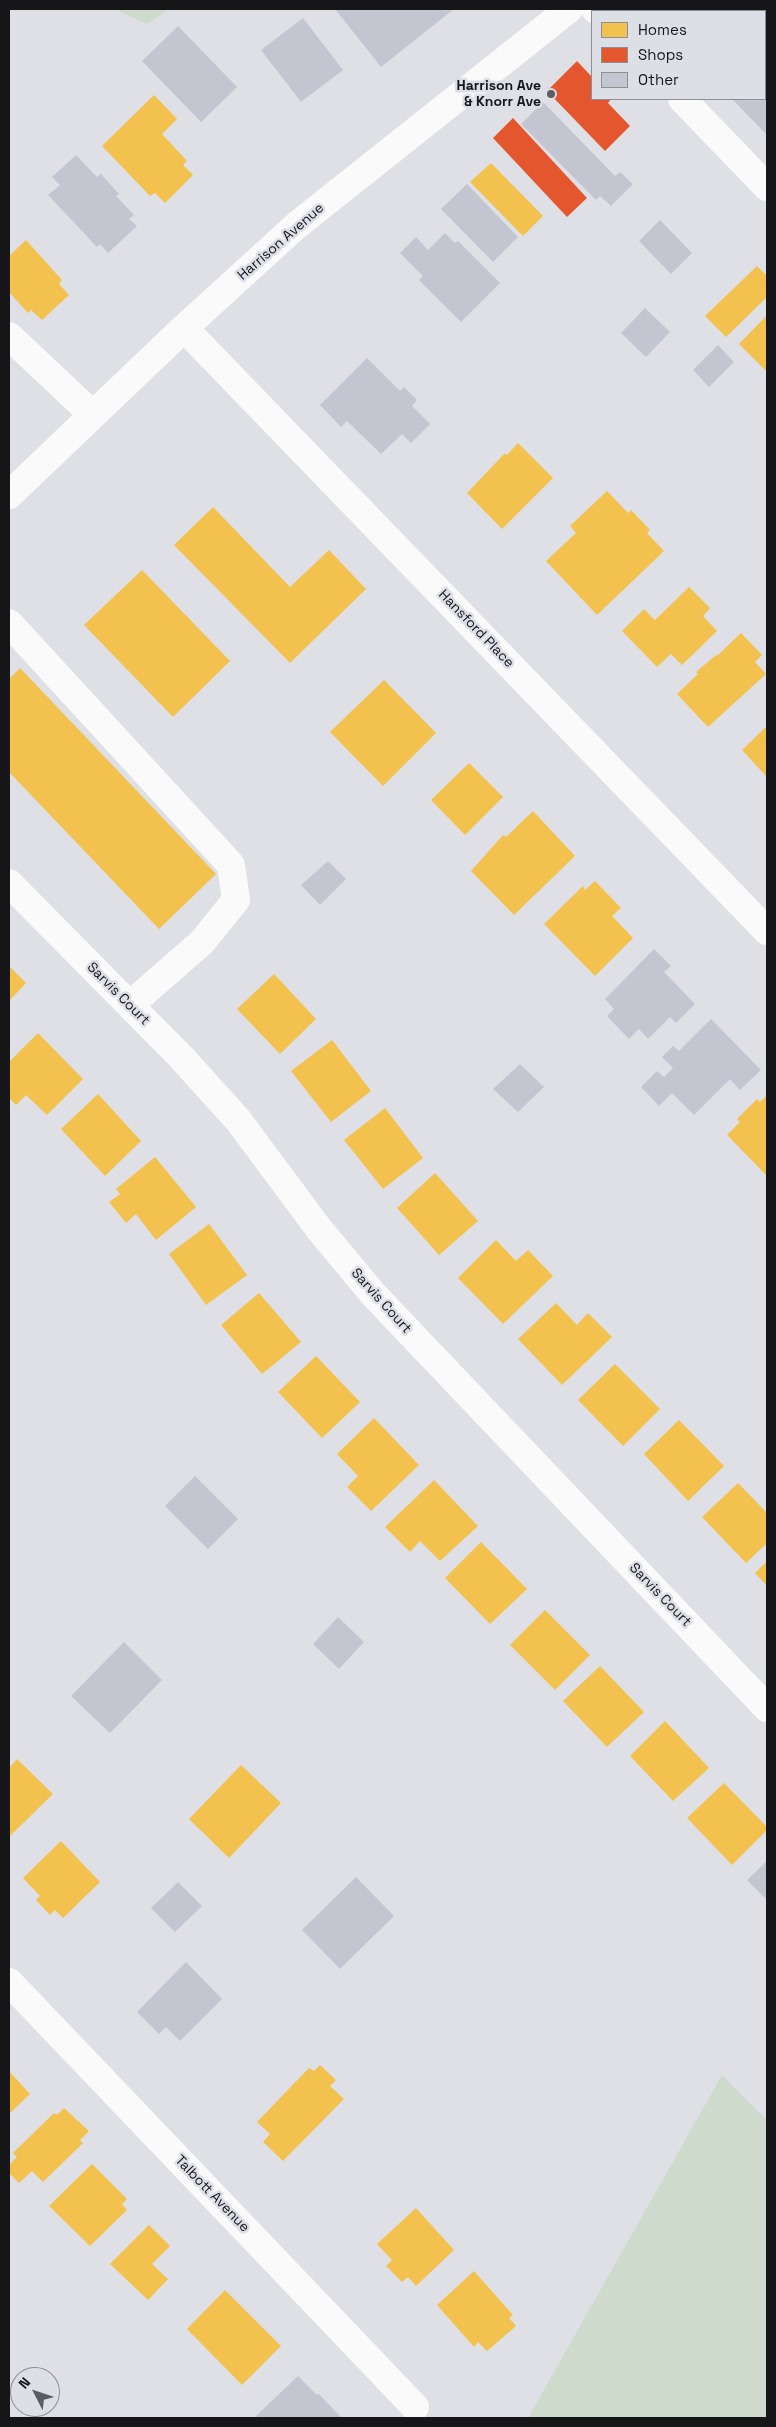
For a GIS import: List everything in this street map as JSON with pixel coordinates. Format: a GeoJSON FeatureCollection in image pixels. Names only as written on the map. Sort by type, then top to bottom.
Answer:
{"type":"FeatureCollection","features":[{"type":"Feature","properties":{"kind":"street","name":"Harrison Avenue"},"geometry":{"type":"LineString","coordinates":[[9,495],[184,328],[297,225],[569,9]]}},
{"type":"Feature","properties":{"kind":"street"},"geometry":{"type":"LineString","coordinates":[[683,100],[767,187]]}},
{"type":"Feature","properties":{"kind":"street","name":"Hansford Place"},"geometry":{"type":"LineString","coordinates":[[184,328],[767,931]]}},
{"type":"Feature","properties":{"kind":"street"},"geometry":{"type":"LineString","coordinates":[[9,335],[93,415]]}},
{"type":"Feature","properties":{"kind":"street"},"geometry":{"type":"LineString","coordinates":[[9,623],[231,865],[236,900],[202,942],[130,1005]]}},
{"type":"Feature","properties":{"kind":"street","name":"Sarvis Court"},"geometry":{"type":"LineString","coordinates":[[9,883],[181,1057],[238,1120],[318,1229],[373,1294],[767,1708]]}},
{"type":"Feature","properties":{"kind":"street","name":"Talbott Avenue"},"geometry":{"type":"LineString","coordinates":[[9,1982],[415,2407]]}},
{"type":"Feature","properties":{"kind":"green space"},"geometry":{"type":"Polygon","coordinates":[[[115,9],[169,9],[147,24],[115,9]]]}},
{"type":"Feature","properties":{"kind":"green space"},"geometry":{"type":"Polygon","coordinates":[[[722,2075],[767,2120],[767,2418],[528,2418],[722,2075]]]}},
{"type":"Feature","properties":{"kind":"building: Homes"},"geometry":{"type":"Polygon","coordinates":[[[154,95],[177,119],[162,134],[187,161],[183,165],[193,175],[165,203],[155,193],[150,196],[102,146],[154,95]]]}},
{"type":"Feature","properties":{"kind":"building: Homes"},"geometry":{"type":"Polygon","coordinates":[[[491,163],[543,216],[523,236],[470,182],[491,163]]]}},
{"type":"Feature","properties":{"kind":"building: Homes"},"geometry":{"type":"Polygon","coordinates":[[[26,240],[62,280],[59,284],[69,295],[42,320],[31,310],[28,313],[9,292],[9,256],[26,240]]]}},
{"type":"Feature","properties":{"kind":"building: Homes"},"geometry":{"type":"Polygon","coordinates":[[[757,266],[767,276],[767,297],[726,337],[705,316],[757,266]]]}},
{"type":"Feature","properties":{"kind":"building: Homes"},"geometry":{"type":"Polygon","coordinates":[[[767,315],[767,372],[739,344],[767,315]]]}},
{"type":"Feature","properties":{"kind":"building: Homes"},"geometry":{"type":"Polygon","coordinates":[[[518,443],[553,478],[502,529],[467,493],[505,453],[507,455],[518,443]]]}},
{"type":"Feature","properties":{"kind":"building: Homes"},"geometry":{"type":"Polygon","coordinates":[[[607,491],[628,513],[631,510],[650,530],[647,533],[664,551],[597,615],[546,561],[576,533],[570,526],[607,491]]]}},
{"type":"Feature","properties":{"kind":"building: Homes"},"geometry":{"type":"Polygon","coordinates":[[[213,507],[290,587],[329,550],[366,589],[290,663],[174,545],[213,507]]]}},
{"type":"Feature","properties":{"kind":"building: Homes"},"geometry":{"type":"Polygon","coordinates":[[[142,570],[230,661],[173,717],[84,625],[142,570]]]}},
{"type":"Feature","properties":{"kind":"building: Homes"},"geometry":{"type":"Polygon","coordinates":[[[689,587],[710,608],[703,616],[717,631],[682,665],[671,654],[657,667],[622,631],[644,609],[655,620],[689,587]]]}},
{"type":"Feature","properties":{"kind":"building: Homes"},"geometry":{"type":"Polygon","coordinates":[[[741,633],[762,655],[755,662],[766,674],[708,727],[677,694],[698,674],[696,672],[717,656],[741,633]]]}},
{"type":"Feature","properties":{"kind":"building: Homes"},"geometry":{"type":"Polygon","coordinates":[[[20,668],[216,874],[159,929],[9,772],[9,679],[20,668]]]}},
{"type":"Feature","properties":{"kind":"building: Homes"},"geometry":{"type":"Polygon","coordinates":[[[384,680],[436,733],[383,786],[330,732],[384,680]]]}},
{"type":"Feature","properties":{"kind":"building: Homes"},"geometry":{"type":"Polygon","coordinates":[[[767,726],[767,777],[742,750],[767,726]]]}},
{"type":"Feature","properties":{"kind":"building: Homes"},"geometry":{"type":"Polygon","coordinates":[[[469,763],[503,797],[465,835],[431,800],[469,763]]]}},
{"type":"Feature","properties":{"kind":"building: Homes"},"geometry":{"type":"Polygon","coordinates":[[[533,811],[575,856],[514,915],[471,871],[503,835],[506,837],[533,811]]]}},
{"type":"Feature","properties":{"kind":"building: Homes"},"geometry":{"type":"Polygon","coordinates":[[[595,881],[621,908],[612,916],[633,938],[595,976],[544,924],[583,886],[585,890],[595,881]]]}},
{"type":"Feature","properties":{"kind":"building: Homes"},"geometry":{"type":"Polygon","coordinates":[[[9,966],[26,983],[9,1001],[9,966]]]}},
{"type":"Feature","properties":{"kind":"building: Homes"},"geometry":{"type":"Polygon","coordinates":[[[274,974],[316,1019],[280,1054],[237,1009],[274,974]]]}},
{"type":"Feature","properties":{"kind":"building: Homes"},"geometry":{"type":"Polygon","coordinates":[[[38,1033],[83,1079],[47,1115],[26,1095],[16,1105],[9,1098],[9,1062],[38,1033]]]}},
{"type":"Feature","properties":{"kind":"building: Homes"},"geometry":{"type":"Polygon","coordinates":[[[332,1040],[371,1091],[331,1122],[291,1071],[332,1040]]]}},
{"type":"Feature","properties":{"kind":"building: Homes"},"geometry":{"type":"Polygon","coordinates":[[[98,1094],[141,1141],[105,1176],[61,1129],[98,1094]]]}},
{"type":"Feature","properties":{"kind":"building: Homes"},"geometry":{"type":"Polygon","coordinates":[[[767,1095],[767,1176],[727,1135],[740,1122],[737,1119],[757,1099],[760,1102],[767,1095]]]}},
{"type":"Feature","properties":{"kind":"building: Homes"},"geometry":{"type":"Polygon","coordinates":[[[385,1108],[423,1158],[383,1189],[344,1140],[385,1108]]]}},
{"type":"Feature","properties":{"kind":"building: Homes"},"geometry":{"type":"Polygon","coordinates":[[[155,1157],[196,1207],[156,1240],[136,1214],[126,1223],[109,1202],[120,1194],[116,1189],[155,1157]]]}},
{"type":"Feature","properties":{"kind":"building: Homes"},"geometry":{"type":"Polygon","coordinates":[[[435,1173],[478,1221],[439,1255],[397,1208],[435,1173]]]}},
{"type":"Feature","properties":{"kind":"building: Homes"},"geometry":{"type":"Polygon","coordinates":[[[209,1224],[247,1275],[206,1305],[169,1254],[209,1224]]]}},
{"type":"Feature","properties":{"kind":"building: Homes"},"geometry":{"type":"Polygon","coordinates":[[[496,1240],[516,1261],[528,1250],[553,1276],[503,1324],[458,1278],[496,1240]]]}},
{"type":"Feature","properties":{"kind":"building: Homes"},"geometry":{"type":"Polygon","coordinates":[[[259,1293],[301,1342],[262,1374],[221,1325],[259,1293]]]}},
{"type":"Feature","properties":{"kind":"building: Homes"},"geometry":{"type":"Polygon","coordinates":[[[556,1303],[577,1325],[588,1313],[612,1337],[562,1385],[518,1339],[556,1303]]]}},
{"type":"Feature","properties":{"kind":"building: Homes"},"geometry":{"type":"Polygon","coordinates":[[[316,1356],[360,1402],[322,1438],[278,1392],[316,1356]]]}},
{"type":"Feature","properties":{"kind":"building: Homes"},"geometry":{"type":"Polygon","coordinates":[[[615,1364],[660,1409],[623,1446],[578,1400],[615,1364]]]}},
{"type":"Feature","properties":{"kind":"building: Homes"},"geometry":{"type":"Polygon","coordinates":[[[374,1418],[419,1465],[371,1511],[347,1487],[358,1476],[337,1454],[374,1418]]]}},
{"type":"Feature","properties":{"kind":"building: Homes"},"geometry":{"type":"Polygon","coordinates":[[[679,1420],[724,1466],[688,1501],[644,1454],[679,1420]]]}},
{"type":"Feature","properties":{"kind":"building: Homes"},"geometry":{"type":"Polygon","coordinates":[[[434,1480],[478,1526],[440,1561],[420,1541],[410,1552],[385,1527],[434,1480]]]}},
{"type":"Feature","properties":{"kind":"building: Homes"},"geometry":{"type":"Polygon","coordinates":[[[738,1483],[767,1513],[767,1543],[746,1563],[702,1517],[738,1483]]]}},
{"type":"Feature","properties":{"kind":"building: Homes"},"geometry":{"type":"Polygon","coordinates":[[[481,1542],[527,1589],[490,1624],[445,1578],[481,1542]]]}},
{"type":"Feature","properties":{"kind":"building: Homes"},"geometry":{"type":"Polygon","coordinates":[[[767,1561],[767,1586],[755,1573],[767,1561]]]}},
{"type":"Feature","properties":{"kind":"building: Homes"},"geometry":{"type":"Polygon","coordinates":[[[545,1610],[590,1655],[555,1690],[510,1645],[545,1610]]]}},
{"type":"Feature","properties":{"kind":"building: Homes"},"geometry":{"type":"Polygon","coordinates":[[[600,1666],[644,1712],[607,1747],[563,1701],[600,1666]]]}},
{"type":"Feature","properties":{"kind":"building: Homes"},"geometry":{"type":"Polygon","coordinates":[[[665,1721],[709,1768],[673,1801],[630,1756],[665,1721]]]}},
{"type":"Feature","properties":{"kind":"building: Homes"},"geometry":{"type":"Polygon","coordinates":[[[17,1759],[53,1794],[9,1837],[9,1768],[17,1759]]]}},
{"type":"Feature","properties":{"kind":"building: Homes"},"geometry":{"type":"Polygon","coordinates":[[[241,1765],[281,1803],[229,1858],[189,1819],[241,1765]]]}},
{"type":"Feature","properties":{"kind":"building: Homes"},"geometry":{"type":"Polygon","coordinates":[[[724,1783],[767,1827],[767,1830],[732,1865],[687,1818],[724,1783]]]}},
{"type":"Feature","properties":{"kind":"building: Homes"},"geometry":{"type":"Polygon","coordinates":[[[61,1841],[100,1882],[63,1918],[55,1910],[50,1915],[36,1900],[40,1896],[23,1878],[61,1841]]]}},
{"type":"Feature","properties":{"kind":"building: Homes"},"geometry":{"type":"Polygon","coordinates":[[[320,2065],[336,2080],[330,2086],[344,2099],[283,2161],[263,2142],[270,2134],[257,2122],[309,2068],[314,2071],[320,2065]]]}},
{"type":"Feature","properties":{"kind":"building: Homes"},"geometry":{"type":"Polygon","coordinates":[[[9,2071],[30,2094],[9,2114],[9,2071]]]}},
{"type":"Feature","properties":{"kind":"building: Homes"},"geometry":{"type":"Polygon","coordinates":[[[64,2108],[89,2131],[80,2140],[83,2143],[43,2182],[32,2171],[19,2183],[9,2173],[9,2165],[17,2157],[13,2153],[54,2113],[57,2115],[64,2108]]]}},
{"type":"Feature","properties":{"kind":"building: Homes"},"geometry":{"type":"Polygon","coordinates":[[[92,2164],[127,2199],[122,2204],[127,2210],[90,2246],[49,2206],[92,2164]]]}},
{"type":"Feature","properties":{"kind":"building: Homes"},"geometry":{"type":"Polygon","coordinates":[[[416,2208],[454,2250],[416,2286],[408,2277],[402,2282],[386,2266],[392,2260],[377,2244],[416,2208]]]}},
{"type":"Feature","properties":{"kind":"building: Homes"},"geometry":{"type":"Polygon","coordinates":[[[149,2225],[170,2246],[152,2264],[168,2279],[148,2300],[110,2264],[149,2225]]]}},
{"type":"Feature","properties":{"kind":"building: Homes"},"geometry":{"type":"Polygon","coordinates":[[[474,2271],[513,2315],[509,2318],[516,2326],[487,2351],[478,2342],[474,2347],[437,2305],[474,2271]]]}},
{"type":"Feature","properties":{"kind":"building: Homes"},"geometry":{"type":"Polygon","coordinates":[[[225,2290],[281,2346],[242,2385],[187,2329],[225,2290]]]}},
{"type":"Feature","properties":{"kind":"building: Shops"},"geometry":{"type":"Polygon","coordinates":[[[577,61],[591,76],[591,100],[610,100],[608,103],[630,126],[605,151],[547,91],[577,61]]]}},
{"type":"Feature","properties":{"kind":"building: Shops"},"geometry":{"type":"Polygon","coordinates":[[[513,118],[587,198],[567,217],[493,138],[513,118]]]}},
{"type":"Feature","properties":{"kind":"building: Other"},"geometry":{"type":"Polygon","coordinates":[[[335,9],[454,9],[381,67],[335,9]]]}},
{"type":"Feature","properties":{"kind":"building: Other"},"geometry":{"type":"Polygon","coordinates":[[[696,9],[698,10],[655,10],[696,9]]]}},
{"type":"Feature","properties":{"kind":"building: Other"},"geometry":{"type":"Polygon","coordinates":[[[303,18],[343,70],[301,102],[261,50],[303,18]]]}},
{"type":"Feature","properties":{"kind":"building: Other"},"geometry":{"type":"Polygon","coordinates":[[[178,26],[237,87],[201,122],[142,61],[178,26]]]}},
{"type":"Feature","properties":{"kind":"building: Other"},"geometry":{"type":"Polygon","coordinates":[[[766,76],[767,77],[767,135],[733,100],[766,100],[766,76]]]}},
{"type":"Feature","properties":{"kind":"building: Other"},"geometry":{"type":"Polygon","coordinates":[[[543,102],[615,176],[620,172],[633,184],[611,206],[600,196],[596,200],[521,124],[543,102]]]}},
{"type":"Feature","properties":{"kind":"building: Other"},"geometry":{"type":"Polygon","coordinates":[[[76,155],[97,177],[101,174],[119,194],[116,196],[134,215],[129,219],[137,226],[108,253],[100,244],[97,247],[48,195],[60,185],[52,177],[76,155]]]}},
{"type":"Feature","properties":{"kind":"building: Other"},"geometry":{"type":"Polygon","coordinates":[[[467,184],[518,237],[493,262],[441,209],[467,184]]]}},
{"type":"Feature","properties":{"kind":"building: Other"},"geometry":{"type":"Polygon","coordinates":[[[660,220],[692,253],[671,274],[639,241],[660,220]]]}},
{"type":"Feature","properties":{"kind":"building: Other"},"geometry":{"type":"Polygon","coordinates":[[[445,233],[455,243],[458,241],[500,283],[461,322],[419,280],[423,276],[400,253],[416,237],[428,250],[445,233]]]}},
{"type":"Feature","properties":{"kind":"building: Other"},"geometry":{"type":"Polygon","coordinates":[[[645,308],[670,332],[646,357],[621,333],[645,308]]]}},
{"type":"Feature","properties":{"kind":"building: Other"},"geometry":{"type":"Polygon","coordinates":[[[718,345],[734,362],[709,387],[693,370],[718,345]]]}},
{"type":"Feature","properties":{"kind":"building: Other"},"geometry":{"type":"Polygon","coordinates":[[[367,358],[400,391],[404,387],[417,400],[412,406],[430,424],[411,443],[402,434],[381,454],[347,421],[341,427],[320,405],[367,358]]]}},
{"type":"Feature","properties":{"kind":"building: Other"},"geometry":{"type":"Polygon","coordinates":[[[328,861],[346,879],[320,905],[301,885],[328,861]]]}},
{"type":"Feature","properties":{"kind":"building: Other"},"geometry":{"type":"Polygon","coordinates":[[[654,949],[671,966],[664,972],[695,1004],[676,1023],[670,1017],[648,1039],[639,1029],[629,1039],[607,1016],[614,1009],[605,999],[654,949]]]}},
{"type":"Feature","properties":{"kind":"building: Other"},"geometry":{"type":"Polygon","coordinates":[[[711,1019],[761,1070],[740,1090],[730,1079],[694,1115],[672,1093],[659,1106],[641,1087],[657,1071],[664,1077],[673,1068],[662,1057],[673,1046],[679,1051],[711,1019]]]}},
{"type":"Feature","properties":{"kind":"building: Other"},"geometry":{"type":"Polygon","coordinates":[[[520,1064],[544,1087],[518,1112],[493,1089],[520,1064]]]}},
{"type":"Feature","properties":{"kind":"building: Other"},"geometry":{"type":"Polygon","coordinates":[[[195,1476],[238,1519],[208,1549],[165,1506],[195,1476]]]}},
{"type":"Feature","properties":{"kind":"building: Other"},"geometry":{"type":"Polygon","coordinates":[[[338,1617],[364,1642],[339,1669],[313,1644],[338,1617]]]}},
{"type":"Feature","properties":{"kind":"building: Other"},"geometry":{"type":"Polygon","coordinates":[[[124,1642],[162,1680],[110,1733],[71,1696],[124,1642]]]}},
{"type":"Feature","properties":{"kind":"building: Other"},"geometry":{"type":"Polygon","coordinates":[[[767,1861],[767,1900],[747,1880],[767,1861]]]}},
{"type":"Feature","properties":{"kind":"building: Other"},"geometry":{"type":"Polygon","coordinates":[[[356,1877],[394,1916],[340,1969],[302,1930],[356,1877]]]}},
{"type":"Feature","properties":{"kind":"building: Other"},"geometry":{"type":"Polygon","coordinates":[[[178,1882],[202,1906],[175,1932],[151,1908],[178,1882]]]}},
{"type":"Feature","properties":{"kind":"building: Other"},"geometry":{"type":"Polygon","coordinates":[[[186,1962],[222,1999],[180,2041],[166,2027],[159,2034],[137,2012],[186,1962]]]}},
{"type":"Feature","properties":{"kind":"building: Other"},"geometry":{"type":"Polygon","coordinates":[[[298,2376],[342,2418],[259,2418],[256,2416],[298,2376]]]}},
{"type":"Feature","properties":{"kind":"place","name":"Harrison Ave & Knorr Ave"},"geometry":{"type":"Point","coordinates":[551,94]}}]}
